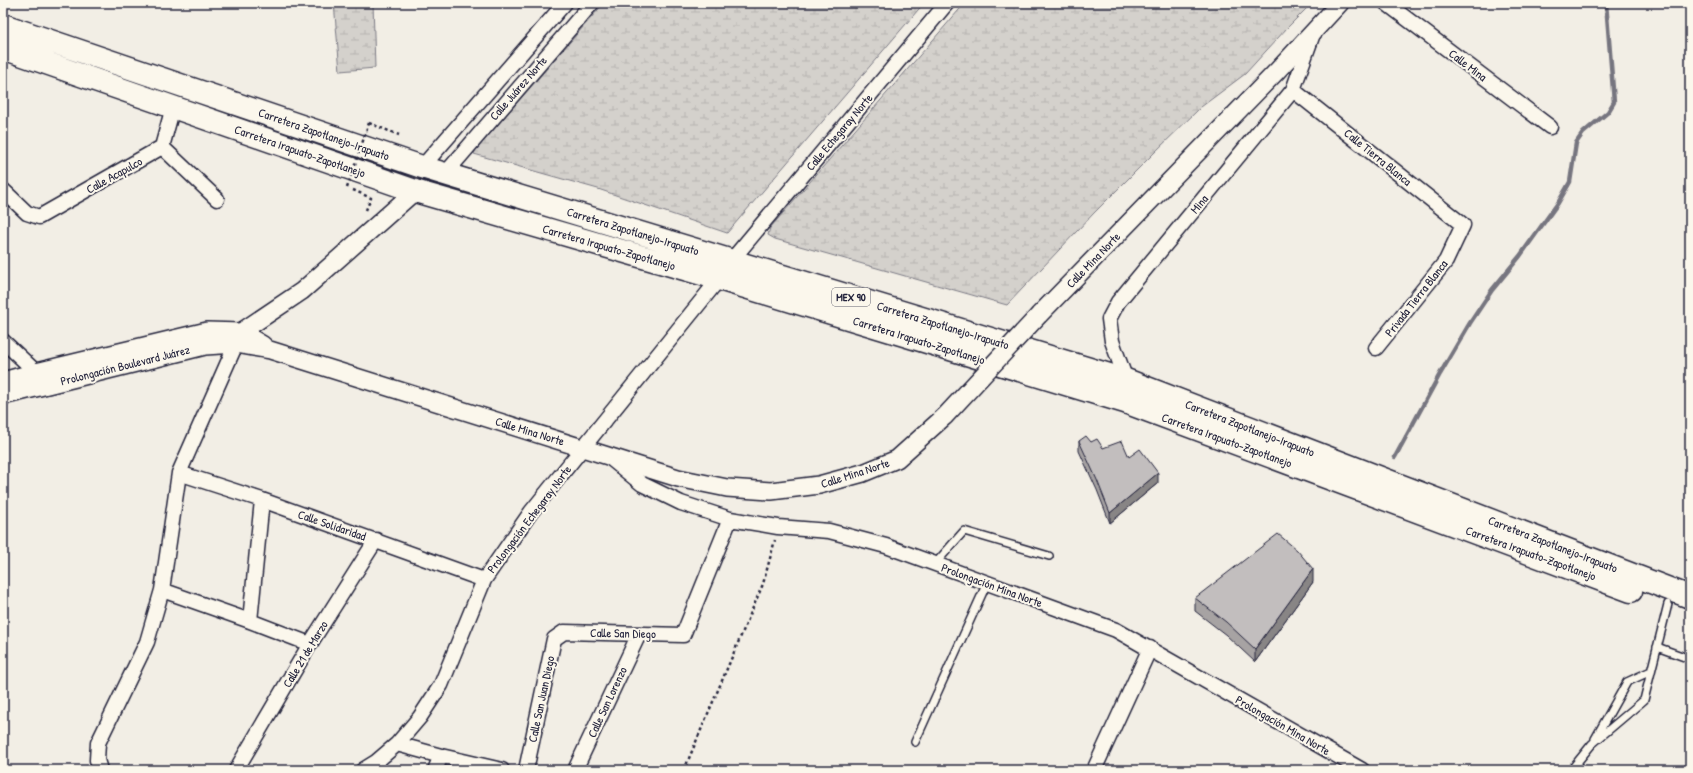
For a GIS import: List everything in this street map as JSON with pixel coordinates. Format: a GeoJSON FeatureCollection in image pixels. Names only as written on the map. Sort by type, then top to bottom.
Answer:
{"type":"FeatureCollection","features":[{"type":"Feature","properties":{"kind":"highway","name":"Carretera Zapotlanejo-Irapuato"},"geometry":{"type":"LineString","coordinates":[[3,25],[725,270],[1126,380],[1690,597]]}},
{"type":"Feature","properties":{"kind":"highway","name":"Carretera Irapuato-Zapotlanejo"},"geometry":{"type":"LineString","coordinates":[[3,48],[415,191],[725,270],[1125,402],[1690,613]]}},
{"type":"Feature","properties":{"kind":"street","name":"Calle Juárez Norte"},"geometry":{"type":"LineString","coordinates":[[422,167],[565,3]]}},
{"type":"Feature","properties":{"kind":"street","name":"Calle Juárez Norte"},"geometry":{"type":"LineString","coordinates":[[445,174],[592,3]]}},
{"type":"Feature","properties":{"kind":"street","name":"Calle Echegaray Norte"},"geometry":{"type":"LineString","coordinates":[[725,270],[947,3]]}},
{"type":"Feature","properties":{"kind":"street","name":"Calle Mina Norte"},"geometry":{"type":"LineString","coordinates":[[238,338],[270,350],[678,478],[727,488],[771,491],[820,485],[863,473],[897,459],[945,416],[1039,315],[1277,71],[1340,3]]}},
{"type":"Feature","properties":{"kind":"street","name":"Calle Mina"},"geometry":{"type":"LineString","coordinates":[[1386,3],[1550,127]]}},
{"type":"Feature","properties":{"kind":"street","name":"Mina"},"geometry":{"type":"LineString","coordinates":[[1126,380],[1112,341],[1109,319],[1118,302],[1293,90],[1314,31]]}},
{"type":"Feature","properties":{"kind":"street","name":"Calle Tierra Blanca"},"geometry":{"type":"LineString","coordinates":[[1293,90],[1463,225]]}},
{"type":"Feature","properties":{"kind":"street"},"geometry":{"type":"LineString","coordinates":[[173,107],[162,147],[217,199]]}},
{"type":"Feature","properties":{"kind":"street","name":"Calle Acapulco"},"geometry":{"type":"LineString","coordinates":[[3,190],[27,213],[39,217],[162,147]]}},
{"type":"Feature","properties":{"kind":"street"},"geometry":{"type":"LineString","coordinates":[[100,770],[97,760],[98,743],[148,642],[162,590],[179,472],[238,338],[302,291],[415,191]]}},
{"type":"Feature","properties":{"kind":"street","name":"Privada Tierra Blanca"},"geometry":{"type":"LineString","coordinates":[[1376,348],[1446,261],[1463,225]]}},
{"type":"Feature","properties":{"kind":"street","name":"Prolongación Echegaray Norte"},"geometry":{"type":"LineString","coordinates":[[363,770],[376,762],[397,744],[420,717],[441,685],[484,580],[532,512],[725,270]]}},
{"type":"Feature","properties":{"kind":"street","name":"Prolongación Boulevard Juárez"},"geometry":{"type":"LineString","coordinates":[[3,381],[39,379],[132,356],[207,331],[238,338]]}},
{"type":"Feature","properties":{"kind":"street"},"geometry":{"type":"LineString","coordinates":[[3,341],[39,379]]}},
{"type":"Feature","properties":{"kind":"street","name":"Prolongación Boulevard Juárez"},"geometry":{"type":"LineString","coordinates":[[3,396],[39,379]]}},
{"type":"Feature","properties":{"kind":"street","name":"Prolongación Mina Norte"},"geometry":{"type":"LineString","coordinates":[[605,454],[642,484],[681,503],[730,519],[778,527],[829,531],[886,546],[1116,630],[1362,770]]}},
{"type":"Feature","properties":{"kind":"street","name":"Calle Solidaridad"},"geometry":{"type":"LineString","coordinates":[[179,472],[376,540],[484,580]]}},
{"type":"Feature","properties":{"kind":"street"},"geometry":{"type":"LineString","coordinates":[[250,621],[262,500]]}},
{"type":"Feature","properties":{"kind":"street","name":"Calle San Diego"},"geometry":{"type":"LineString","coordinates":[[564,632],[683,635],[730,519]]}},
{"type":"Feature","properties":{"kind":"street","name":"Calle 21 de Marzo"},"geometry":{"type":"LineString","coordinates":[[236,770],[310,644],[376,540]]}},
{"type":"Feature","properties":{"kind":"street"},"geometry":{"type":"LineString","coordinates":[[162,590],[310,644]]}},
{"type":"Feature","properties":{"kind":"street","name":"Calle San Juan Diego"},"geometry":{"type":"LineString","coordinates":[[526,770],[554,639],[564,632]]}},
{"type":"Feature","properties":{"kind":"street","name":"Calle San Lorenzo"},"geometry":{"type":"LineString","coordinates":[[575,770],[639,634]]}},
{"type":"Feature","properties":{"kind":"street"},"geometry":{"type":"LineString","coordinates":[[1094,770],[1150,648]]}},
{"type":"Feature","properties":{"kind":"street"},"geometry":{"type":"LineString","coordinates":[[397,744],[502,770]]}},
{"type":"Feature","properties":{"kind":"street"},"geometry":{"type":"LineString","coordinates":[[435,770],[441,756]]}},
{"type":"Feature","properties":{"kind":"lane"},"geometry":{"type":"LineString","coordinates":[[935,564],[964,531],[1049,556]]}},
{"type":"Feature","properties":{"kind":"lane"},"geometry":{"type":"LineString","coordinates":[[915,742],[987,583]]}},
{"type":"Feature","properties":{"kind":"lane"},"geometry":{"type":"LineString","coordinates":[[1592,744],[1644,700],[1668,604]]}},
{"type":"Feature","properties":{"kind":"lane"},"geometry":{"type":"LineString","coordinates":[[1657,647],[1690,659]]}},
{"type":"Feature","properties":{"kind":"lane"},"geometry":{"type":"LineString","coordinates":[[1571,770],[1592,744],[1627,682],[1651,671]]}},
{"type":"Feature","properties":{"kind":"path"},"geometry":{"type":"LineString","coordinates":[[366,210],[371,198],[347,188],[369,123],[398,135]]}},
{"type":"Feature","properties":{"kind":"path"},"geometry":{"type":"LineString","coordinates":[[684,770],[763,584],[778,527]]}},
{"type":"Feature","properties":{"kind":"green space"},"geometry":{"type":"Polygon","coordinates":[[[334,3],[373,3],[375,68],[340,71],[334,3]]]}},
{"type":"Feature","properties":{"kind":"green space"},"geometry":{"type":"Polygon","coordinates":[[[604,3],[924,3],[727,233],[598,189],[474,154],[604,3]]]}},
{"type":"Feature","properties":{"kind":"green space"},"geometry":{"type":"Polygon","coordinates":[[[965,3],[1312,3],[1245,74],[1201,107],[1154,153],[1094,213],[1007,305],[775,239],[768,235],[770,228],[965,3]]]}},
{"type":"Feature","properties":{"kind":"building"},"geometry":{"type":"Polygon","coordinates":[[[1086,436],[1091,442],[1097,439],[1103,448],[1122,441],[1129,457],[1140,449],[1158,473],[1110,513],[1079,441],[1086,436]]]}},
{"type":"Feature","properties":{"kind":"building"},"geometry":{"type":"Polygon","coordinates":[[[1278,534],[1297,550],[1313,569],[1255,649],[1226,622],[1195,598],[1278,534]]]}},
{"type":"Feature","properties":{"kind":"waterway"},"geometry":{"type":"LineString","coordinates":[[1395,457],[1440,374],[1470,323],[1492,290],[1520,256],[1558,203],[1570,182],[1576,143],[1583,133],[1608,112],[1614,102],[1606,3]]}}]}
